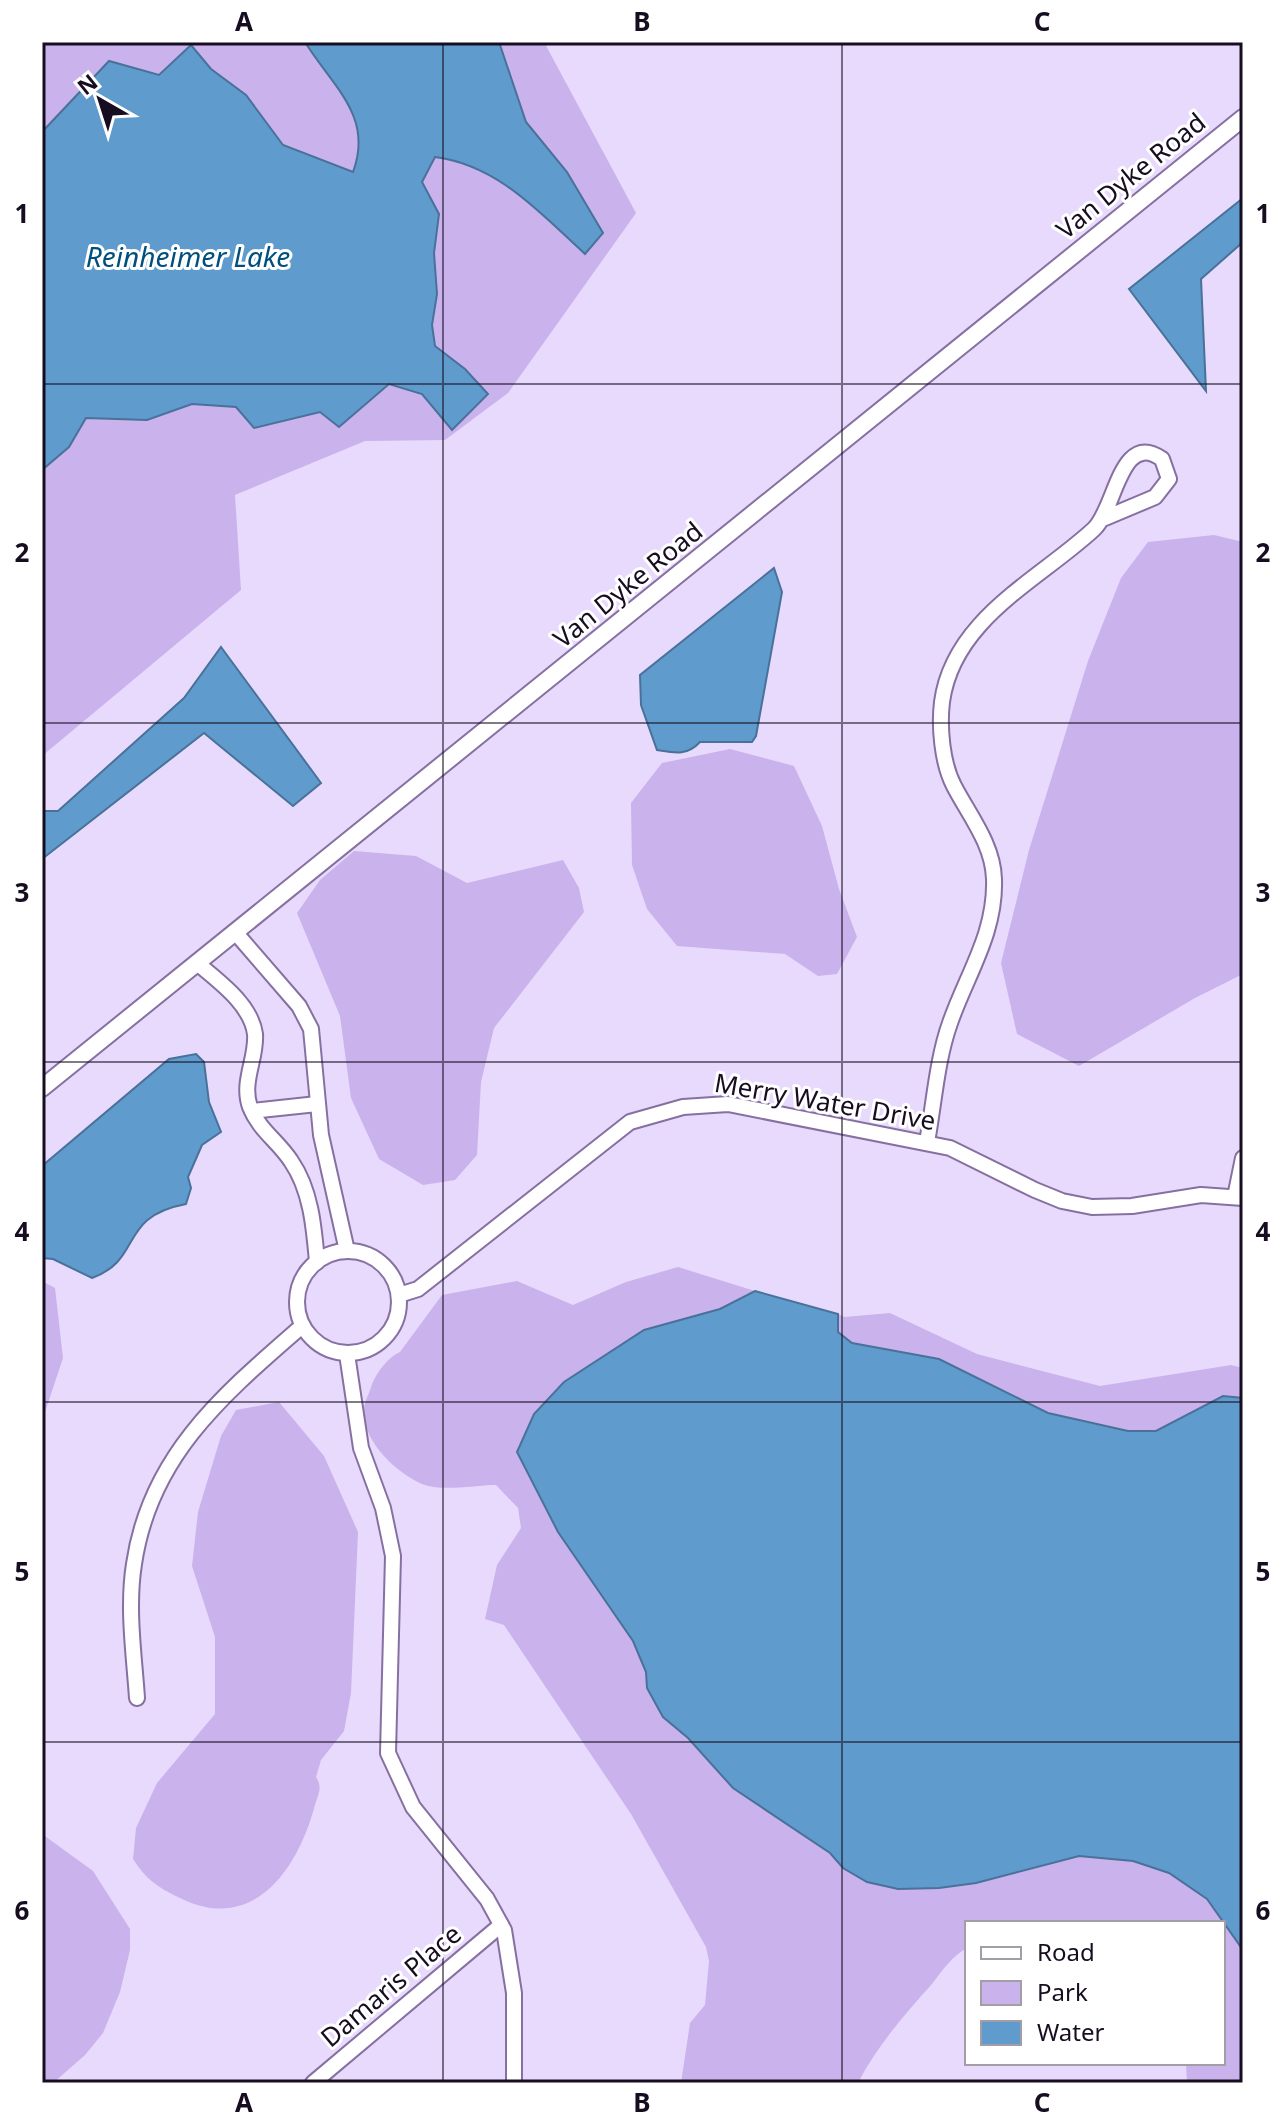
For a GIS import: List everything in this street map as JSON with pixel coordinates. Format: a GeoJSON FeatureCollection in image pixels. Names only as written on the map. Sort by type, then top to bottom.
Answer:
{"type":"FeatureCollection","features":[{"type":"Feature","properties":{"kind":"street","name":"Van Dyke Road"},"geometry":{"type":"LineString","coordinates":[[42,1088],[1243,118]]}},
{"type":"Feature","properties":{"kind":"street"},"geometry":{"type":"LineString","coordinates":[[927,1142],[949,1025],[993,919],[994,876],[984,839],[952,782],[943,742],[942,702],[953,663],[985,617],[1068,553],[1105,518],[1162,493],[1169,479],[1162,459],[1148,452],[1127,461],[1105,518]]}},
{"type":"Feature","properties":{"kind":"street"},"geometry":{"type":"LineString","coordinates":[[235,932],[299,1006],[311,1029],[321,1135],[347,1251]]}},
{"type":"Feature","properties":{"kind":"street"},"geometry":{"type":"LineString","coordinates":[[197,963],[232,994],[249,1017],[255,1035],[248,1071],[252,1111],[259,1125],[290,1158],[302,1180],[317,1262]]}},
{"type":"Feature","properties":{"kind":"street"},"geometry":{"type":"LineString","coordinates":[[252,1111],[317,1104]]}},
{"type":"Feature","properties":{"kind":"street","name":"Merry Water Drive"},"geometry":{"type":"LineString","coordinates":[[399,1295],[418,1289],[630,1122],[663,1111],[728,1104],[927,1142],[976,1158],[1062,1201],[1092,1207],[1132,1206],[1201,1195],[1239,1198]]}},
{"type":"Feature","properties":{"kind":"street"},"geometry":{"type":"LineString","coordinates":[[1239,1198],[1243,1158]]}},
{"type":"Feature","properties":{"kind":"street"},"geometry":{"type":"LineString","coordinates":[[347,1251],[362,1253],[386,1268],[399,1295],[398,1313],[392,1329],[380,1343],[364,1351],[347,1354],[320,1346],[302,1326],[297,1312],[300,1284],[317,1262],[347,1251]]}},
{"type":"Feature","properties":{"kind":"street"},"geometry":{"type":"LineString","coordinates":[[137,1698],[131,1617],[133,1566],[139,1537],[158,1487],[181,1443],[220,1397],[302,1326]]}},
{"type":"Feature","properties":{"kind":"street"},"geometry":{"type":"LineString","coordinates":[[347,1354],[361,1448],[383,1508],[393,1556],[388,1753],[413,1807],[487,1899],[501,1925],[514,1993],[514,2083]]}},
{"type":"Feature","properties":{"kind":"street","name":"Damaris Place"},"geometry":{"type":"LineString","coordinates":[[313,2083],[501,1925]]}},
{"type":"Feature","properties":{"kind":"green space"},"geometry":{"type":"Polygon","coordinates":[[[42,42],[544,42],[636,213],[508,393],[445,440],[365,441],[235,495],[241,590],[42,756],[42,42]]]}},
{"type":"Feature","properties":{"kind":"green space"},"geometry":{"type":"Polygon","coordinates":[[[1214,535],[1243,542],[1243,974],[1195,998],[1079,1066],[1017,1034],[1001,963],[1029,850],[1088,661],[1121,578],[1148,542],[1214,535]]]}},
{"type":"Feature","properties":{"kind":"green space"},"geometry":{"type":"Polygon","coordinates":[[[730,749],[794,766],[822,826],[839,889],[857,937],[837,974],[818,976],[785,954],[677,946],[647,909],[632,865],[631,803],[662,763],[730,749]]]}},
{"type":"Feature","properties":{"kind":"green space"},"geometry":{"type":"Polygon","coordinates":[[[354,851],[416,856],[467,883],[563,860],[579,888],[584,912],[494,1028],[481,1082],[477,1155],[455,1180],[423,1185],[379,1159],[351,1098],[340,1016],[297,913],[320,880],[354,851]]]}},
{"type":"Feature","properties":{"kind":"green space"},"geometry":{"type":"Polygon","coordinates":[[[678,1267],[755,1291],[720,1309],[644,1330],[564,1382],[534,1414],[517,1452],[558,1532],[633,1641],[647,1672],[647,1688],[663,1717],[688,1738],[733,1788],[831,1853],[843,1868],[976,1883],[1079,1856],[1133,1861],[1169,1873],[1186,1884],[1207,1900],[1222,1921],[965,1921],[965,1949],[948,1964],[901,2019],[858,2083],[681,2083],[690,2023],[705,2005],[709,1961],[706,1947],[631,1814],[504,1625],[485,1619],[497,1565],[521,1528],[518,1508],[496,1485],[439,1488],[412,1479],[382,1454],[364,1420],[364,1408],[380,1370],[400,1352],[442,1295],[517,1281],[573,1305],[626,1282],[678,1267]]]}},
{"type":"Feature","properties":{"kind":"green space"},"geometry":{"type":"Polygon","coordinates":[[[42,1281],[55,1288],[63,1358],[42,1421],[42,1281]]]}},
{"type":"Feature","properties":{"kind":"green space"},"geometry":{"type":"Polygon","coordinates":[[[890,1313],[977,1354],[1100,1386],[1231,1365],[1243,1368],[1243,1398],[1223,1396],[1156,1431],[1128,1431],[1048,1413],[980,1382],[852,1343],[838,1332],[838,1314],[845,1317],[890,1313]]]}},
{"type":"Feature","properties":{"kind":"green space"},"geometry":{"type":"Polygon","coordinates":[[[279,1402],[324,1456],[358,1532],[351,1693],[344,1731],[321,1760],[316,1777],[319,1791],[307,1829],[284,1873],[268,1890],[250,1902],[229,1908],[205,1907],[164,1890],[143,1872],[133,1859],[136,1828],[157,1783],[215,1714],[215,1637],[192,1566],[198,1512],[221,1436],[236,1410],[279,1402]]]}},
{"type":"Feature","properties":{"kind":"green space"},"geometry":{"type":"Polygon","coordinates":[[[42,1834],[93,1871],[130,1929],[130,1950],[120,1992],[103,2033],[85,2055],[53,2083],[42,2083],[42,1834]]]}},
{"type":"Feature","properties":{"kind":"green space"},"geometry":{"type":"Polygon","coordinates":[[[1225,1926],[1243,1950],[1243,2083],[1187,2083],[1186,2065],[1225,2065],[1225,1926]]]}},
{"type":"Feature","properties":{"kind":"water","name":"Reinheimer Lake"},"geometry":{"type":"Polygon","coordinates":[[[305,42],[499,42],[526,122],[567,172],[603,233],[585,254],[534,207],[498,180],[458,162],[435,157],[422,182],[439,214],[434,253],[437,294],[432,325],[435,346],[465,369],[488,394],[452,430],[422,394],[389,384],[339,427],[320,412],[254,428],[236,407],[192,404],[147,420],[86,418],[69,447],[42,470],[42,132],[109,61],[159,75],[191,45],[211,69],[246,95],[283,145],[353,172],[358,152],[354,118],[338,88],[305,42]]]}},
{"type":"Feature","properties":{"kind":"water"},"geometry":{"type":"Polygon","coordinates":[[[1243,198],[1243,242],[1201,279],[1206,391],[1129,289],[1243,198]]]}},
{"type":"Feature","properties":{"kind":"water"},"geometry":{"type":"Polygon","coordinates":[[[774,568],[782,592],[756,736],[752,742],[700,742],[690,750],[680,752],[657,750],[641,705],[640,675],[774,568]]]}},
{"type":"Feature","properties":{"kind":"water"},"geometry":{"type":"Polygon","coordinates":[[[221,647],[321,783],[293,806],[204,733],[42,859],[42,811],[58,811],[184,698],[221,647]]]}},
{"type":"Feature","properties":{"kind":"water"},"geometry":{"type":"Polygon","coordinates":[[[196,1054],[204,1062],[209,1102],[221,1132],[202,1145],[188,1177],[191,1188],[186,1204],[150,1218],[119,1260],[92,1278],[53,1259],[42,1258],[42,1166],[169,1059],[196,1054]]]}},
{"type":"Feature","properties":{"kind":"water"},"geometry":{"type":"Polygon","coordinates":[[[755,1291],[838,1314],[838,1332],[852,1343],[939,1359],[1048,1413],[1128,1431],[1156,1431],[1223,1396],[1243,1398],[1243,1950],[1207,1899],[1169,1873],[1133,1861],[1079,1856],[976,1883],[939,1888],[898,1889],[867,1882],[843,1868],[830,1853],[733,1788],[688,1738],[663,1717],[647,1688],[646,1672],[633,1641],[558,1532],[517,1452],[534,1414],[564,1382],[644,1330],[720,1309],[755,1291]]]}}]}
